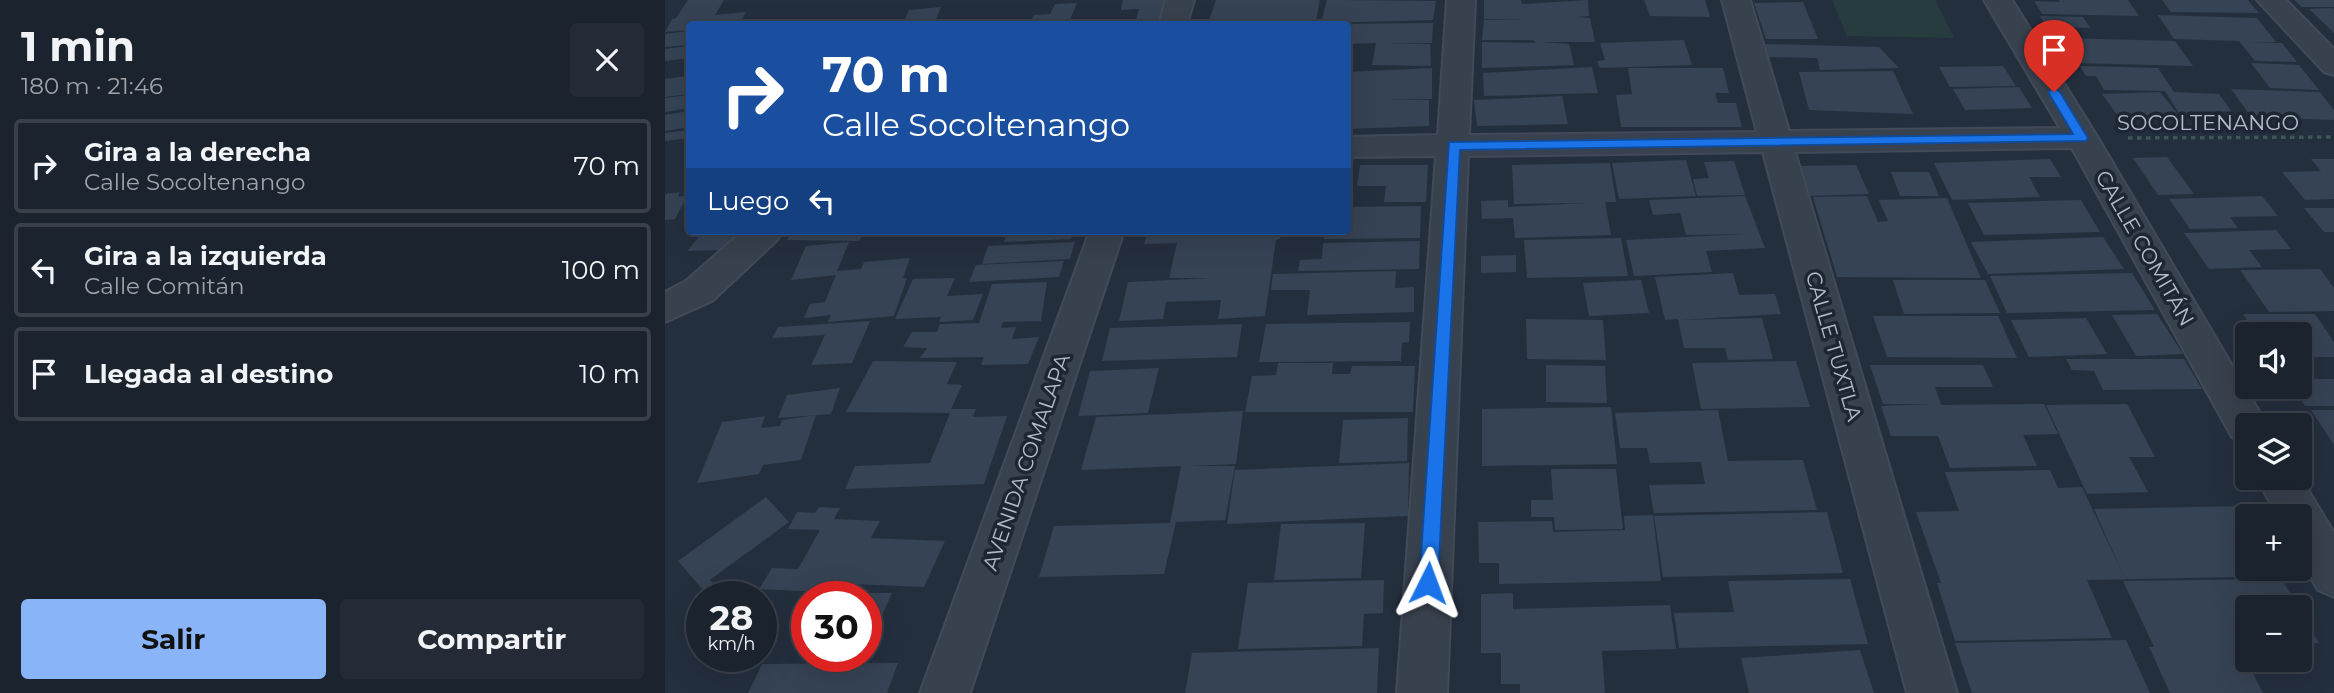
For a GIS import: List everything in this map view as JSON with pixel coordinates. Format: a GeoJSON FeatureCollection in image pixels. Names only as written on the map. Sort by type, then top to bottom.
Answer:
{"type":"FeatureCollection","features":[{"type":"Feature","properties":{"kind":"street"},"geometry":{"type":"LineString","coordinates":[[1174,21],[1180,0]]}},
{"type":"Feature","properties":{"kind":"street"},"geometry":{"type":"LineString","coordinates":[[1422,693],[1461,0]]}},
{"type":"Feature","properties":{"kind":"street","name":"CALLE TUXTLA"},"geometry":{"type":"LineString","coordinates":[[1736,0],[1933,693]]}},
{"type":"Feature","properties":{"kind":"street","name":"CALLE COMITÁN"},"geometry":{"type":"LineString","coordinates":[[1998,0],[2082,138],[2240,413]]}},
{"type":"Feature","properties":{"kind":"street"},"geometry":{"type":"LineString","coordinates":[[2271,0],[2321,39],[2334,66]]}},
{"type":"Feature","properties":{"kind":"street"},"geometry":{"type":"LineString","coordinates":[[1351,148],[2082,138]]}},
{"type":"Feature","properties":{"kind":"street"},"geometry":{"type":"LineString","coordinates":[[665,308],[699,291],[761,235]]}},
{"type":"Feature","properties":{"kind":"street","name":"AVENIDA COMALAPA"},"geometry":{"type":"LineString","coordinates":[[944,693],[1106,235]]}},
{"type":"Feature","properties":{"kind":"street"},"geometry":{"type":"LineString","coordinates":[[2285,490],[2334,575]]}},
{"type":"Feature","properties":{"kind":"path","name":"SOCOLTENANGO"},"geometry":{"type":"LineString","coordinates":[[2082,138],[2334,137]]}},
{"type":"Feature","properties":{"kind":"green space"},"geometry":{"type":"Polygon","coordinates":[[[1832,0],[1935,0],[1954,38],[1847,36],[1832,0]]]}},
{"type":"Feature","properties":{"kind":"building"},"geometry":{"type":"Polygon","coordinates":[[[688,0],[724,0],[715,15],[746,12],[741,21],[686,21],[686,30],[665,32],[672,19],[676,18],[688,0]]]}},
{"type":"Feature","properties":{"kind":"building"},"geometry":{"type":"Polygon","coordinates":[[[1123,0],[1169,0],[1164,21],[1136,21],[1139,9],[1121,10],[1123,0]]]}},
{"type":"Feature","properties":{"kind":"building"},"geometry":{"type":"Polygon","coordinates":[[[1216,0],[1320,0],[1316,20],[1209,21],[1216,0]]]}},
{"type":"Feature","properties":{"kind":"building"},"geometry":{"type":"Polygon","coordinates":[[[1327,0],[1436,1],[1433,20],[1322,21],[1327,0]]]}},
{"type":"Feature","properties":{"kind":"building"},"geometry":{"type":"Polygon","coordinates":[[[1484,0],[1521,0],[1522,4],[1588,0],[1589,16],[1577,17],[1590,18],[1595,42],[1540,42],[1569,44],[1574,65],[1482,68],[1482,42],[1536,43],[1533,40],[1482,40],[1484,20],[1526,19],[1484,19],[1484,0]]]}},
{"type":"Feature","properties":{"kind":"building"},"geometry":{"type":"Polygon","coordinates":[[[1644,0],[1705,0],[1710,17],[1650,16],[1644,0]]]}},
{"type":"Feature","properties":{"kind":"building"},"geometry":{"type":"Polygon","coordinates":[[[2059,0],[2128,0],[2139,16],[2042,14],[2034,1],[2060,2],[2059,0]]]}},
{"type":"Feature","properties":{"kind":"building"},"geometry":{"type":"Polygon","coordinates":[[[2162,0],[2248,0],[2259,13],[2171,12],[2162,0]]]}},
{"type":"Feature","properties":{"kind":"building"},"geometry":{"type":"Polygon","coordinates":[[[2294,0],[2334,0],[2334,7],[2302,7],[2294,0]]]}},
{"type":"Feature","properties":{"kind":"building"},"geometry":{"type":"Polygon","coordinates":[[[1803,2],[1818,39],[1766,39],[1754,3],[1803,2]]]}},
{"type":"Feature","properties":{"kind":"building"},"geometry":{"type":"Polygon","coordinates":[[[1077,3],[1069,21],[1031,21],[1034,15],[1050,14],[1055,4],[1077,3]]]}},
{"type":"Feature","properties":{"kind":"building"},"geometry":{"type":"Polygon","coordinates":[[[941,7],[935,21],[904,21],[909,10],[941,7]]]}},
{"type":"Feature","properties":{"kind":"building"},"geometry":{"type":"Polygon","coordinates":[[[2309,9],[2334,10],[2334,33],[2309,9]]]}},
{"type":"Feature","properties":{"kind":"building"},"geometry":{"type":"Polygon","coordinates":[[[2158,15],[2257,18],[2276,42],[2250,42],[2282,43],[2297,62],[2255,61],[2239,41],[2174,39],[2158,15]]]}},
{"type":"Feature","properties":{"kind":"building"},"geometry":{"type":"Polygon","coordinates":[[[2040,16],[2083,17],[2090,28],[2046,27],[2040,16]]]}},
{"type":"Feature","properties":{"kind":"building"},"geometry":{"type":"Polygon","coordinates":[[[1433,23],[1432,43],[1388,43],[1430,44],[1431,66],[1372,65],[1376,43],[1351,44],[1351,24],[1433,23]]]}},
{"type":"Feature","properties":{"kind":"building"},"geometry":{"type":"Polygon","coordinates":[[[686,31],[686,45],[665,47],[665,34],[686,31]]]}},
{"type":"Feature","properties":{"kind":"building"},"geometry":{"type":"Polygon","coordinates":[[[2062,38],[2175,41],[2193,66],[2076,63],[2062,38]]]}},
{"type":"Feature","properties":{"kind":"building"},"geometry":{"type":"Polygon","coordinates":[[[1684,40],[1692,65],[1600,68],[1597,61],[1605,60],[1600,43],[1684,40]]]}},
{"type":"Feature","properties":{"kind":"building"},"geometry":{"type":"Polygon","coordinates":[[[1764,44],[1879,47],[1899,68],[1820,70],[1817,58],[1769,57],[1764,44]]]}},
{"type":"Feature","properties":{"kind":"building"},"geometry":{"type":"Polygon","coordinates":[[[686,46],[686,58],[665,61],[665,49],[686,46]]]}},
{"type":"Feature","properties":{"kind":"building"},"geometry":{"type":"Polygon","coordinates":[[[2251,63],[2299,65],[2319,90],[2270,88],[2251,63]]]}},
{"type":"Feature","properties":{"kind":"building"},"geometry":{"type":"Polygon","coordinates":[[[2003,66],[2016,86],[1950,87],[1939,67],[2003,66]]]}},
{"type":"Feature","properties":{"kind":"building"},"geometry":{"type":"Polygon","coordinates":[[[2080,66],[2158,68],[2174,92],[2219,94],[2232,112],[2215,111],[2220,120],[2182,118],[2165,91],[2104,90],[2096,76],[2086,76],[2080,66]]]}},
{"type":"Feature","properties":{"kind":"building"},"geometry":{"type":"Polygon","coordinates":[[[1592,67],[1598,93],[1484,96],[1483,73],[1592,67]]]}},
{"type":"Feature","properties":{"kind":"building"},"geometry":{"type":"Polygon","coordinates":[[[1432,68],[1432,99],[1387,100],[1429,100],[1429,126],[1351,129],[1351,72],[1432,68]]]}},
{"type":"Feature","properties":{"kind":"building"},"geometry":{"type":"Polygon","coordinates":[[[1628,68],[1723,68],[1729,93],[1715,93],[1718,103],[1736,103],[1742,127],[1621,127],[1616,95],[1632,94],[1628,68]]]}},
{"type":"Feature","properties":{"kind":"building"},"geometry":{"type":"Polygon","coordinates":[[[1893,71],[1913,114],[1809,110],[1799,72],[1893,71]]]}},
{"type":"Feature","properties":{"kind":"building"},"geometry":{"type":"Polygon","coordinates":[[[686,76],[686,94],[665,97],[665,79],[686,76]]]}},
{"type":"Feature","properties":{"kind":"building"},"geometry":{"type":"Polygon","coordinates":[[[2019,87],[2032,108],[1965,110],[1953,89],[2019,87]]]}},
{"type":"Feature","properties":{"kind":"building"},"geometry":{"type":"Polygon","coordinates":[[[2231,89],[2320,92],[2334,110],[2334,120],[2251,117],[2231,89]]]}},
{"type":"Feature","properties":{"kind":"building"},"geometry":{"type":"Polygon","coordinates":[[[2160,92],[2180,117],[2120,119],[2102,94],[2160,92]]]}},
{"type":"Feature","properties":{"kind":"building"},"geometry":{"type":"Polygon","coordinates":[[[686,95],[684,109],[665,112],[665,98],[686,95]]]}},
{"type":"Feature","properties":{"kind":"building"},"geometry":{"type":"Polygon","coordinates":[[[1562,96],[1568,124],[1477,126],[1474,100],[1562,96]]]}},
{"type":"Feature","properties":{"kind":"building"},"geometry":{"type":"Polygon","coordinates":[[[686,112],[686,128],[665,131],[665,115],[686,112]]]}},
{"type":"Feature","properties":{"kind":"building"},"geometry":{"type":"Polygon","coordinates":[[[686,130],[686,138],[665,141],[665,133],[686,130]]]}},
{"type":"Feature","properties":{"kind":"building"},"geometry":{"type":"Polygon","coordinates":[[[2167,157],[2194,194],[2158,195],[2133,158],[2167,157]]]}},
{"type":"Feature","properties":{"kind":"building"},"geometry":{"type":"Polygon","coordinates":[[[2050,159],[2061,177],[2029,177],[2040,197],[1952,200],[1934,163],[2050,159]]]}},
{"type":"Feature","properties":{"kind":"building"},"geometry":{"type":"Polygon","coordinates":[[[2311,159],[2334,159],[2334,199],[2305,200],[2282,172],[2321,171],[2311,159]]]}},
{"type":"Feature","properties":{"kind":"building"},"geometry":{"type":"Polygon","coordinates":[[[1686,160],[1696,196],[1619,199],[1612,163],[1686,160]]]}},
{"type":"Feature","properties":{"kind":"building"},"geometry":{"type":"Polygon","coordinates":[[[1734,161],[1745,195],[1697,196],[1693,179],[1709,178],[1704,162],[1734,161]]]}},
{"type":"Feature","properties":{"kind":"building"},"geometry":{"type":"Polygon","coordinates":[[[1610,163],[1616,202],[1605,202],[1611,235],[1515,238],[1513,218],[1482,219],[1481,201],[1508,200],[1508,207],[1585,203],[1514,204],[1512,165],[1610,163]]]}},
{"type":"Feature","properties":{"kind":"building"},"geometry":{"type":"Polygon","coordinates":[[[1360,165],[1428,165],[1426,202],[1384,202],[1386,186],[1357,186],[1360,165]]]}},
{"type":"Feature","properties":{"kind":"building"},"geometry":{"type":"Polygon","coordinates":[[[1856,165],[1869,194],[1810,196],[1800,166],[1856,165]]]}},
{"type":"Feature","properties":{"kind":"building"},"geometry":{"type":"Polygon","coordinates":[[[1891,172],[1929,172],[1939,196],[1900,196],[1891,172]]]}},
{"type":"Feature","properties":{"kind":"building"},"geometry":{"type":"Polygon","coordinates":[[[680,192],[678,197],[686,195],[675,219],[665,220],[665,194],[680,192]]]}},
{"type":"Feature","properties":{"kind":"building"},"geometry":{"type":"Polygon","coordinates":[[[1745,196],[1765,248],[1706,251],[1712,272],[1634,276],[1626,240],[1745,234],[1686,235],[1680,213],[1653,215],[1649,200],[1745,196]]]}},
{"type":"Feature","properties":{"kind":"building"},"geometry":{"type":"Polygon","coordinates":[[[1867,196],[1878,222],[1888,221],[1879,200],[1947,198],[1981,278],[1837,277],[1813,197],[1867,196]]]}},
{"type":"Feature","properties":{"kind":"building"},"geometry":{"type":"Polygon","coordinates":[[[2262,196],[2278,216],[2230,217],[2238,228],[2190,229],[2169,199],[2262,196]]]}},
{"type":"Feature","properties":{"kind":"building"},"geometry":{"type":"Polygon","coordinates":[[[2081,200],[2100,232],[1984,235],[1968,203],[2081,200]]]}},
{"type":"Feature","properties":{"kind":"building"},"geometry":{"type":"Polygon","coordinates":[[[1421,206],[1420,238],[1324,239],[1324,235],[1351,235],[1351,207],[1421,206]]]}},
{"type":"Feature","properties":{"kind":"building"},"geometry":{"type":"Polygon","coordinates":[[[2304,208],[2334,208],[2334,232],[2324,232],[2304,208]]]}},
{"type":"Feature","properties":{"kind":"building"},"geometry":{"type":"Polygon","coordinates":[[[2276,230],[2291,249],[2249,250],[2262,267],[2209,269],[2184,233],[2276,230]]]}},
{"type":"Feature","properties":{"kind":"building"},"geometry":{"type":"Polygon","coordinates":[[[701,235],[736,235],[720,250],[687,251],[701,235]]]}},
{"type":"Feature","properties":{"kind":"building"},"geometry":{"type":"Polygon","coordinates":[[[790,235],[863,235],[859,241],[787,240],[790,235]]]}},
{"type":"Feature","properties":{"kind":"building"},"geometry":{"type":"Polygon","coordinates":[[[1007,235],[1072,235],[1071,239],[1004,242],[1007,235]]]}},
{"type":"Feature","properties":{"kind":"building"},"geometry":{"type":"Polygon","coordinates":[[[1147,235],[1280,235],[1280,239],[1276,240],[1265,316],[1218,319],[1221,300],[1166,302],[1163,319],[1119,321],[1128,282],[1212,278],[1169,278],[1177,243],[1144,244],[1147,235]]]}},
{"type":"Feature","properties":{"kind":"building"},"geometry":{"type":"Polygon","coordinates":[[[2103,237],[2124,269],[1988,274],[1971,242],[2103,237]]]}},
{"type":"Feature","properties":{"kind":"building"},"geometry":{"type":"Polygon","coordinates":[[[1621,238],[1628,276],[1527,278],[1524,240],[1621,238]]]}},
{"type":"Feature","properties":{"kind":"building"},"geometry":{"type":"Polygon","coordinates":[[[1420,241],[1419,269],[1298,271],[1300,260],[1322,259],[1323,243],[1420,241]]]}},
{"type":"Feature","properties":{"kind":"building"},"geometry":{"type":"Polygon","coordinates":[[[849,242],[837,271],[861,269],[864,262],[910,258],[903,278],[907,278],[894,316],[828,322],[831,315],[804,318],[810,304],[825,302],[836,275],[791,280],[806,246],[849,242]]]}},
{"type":"Feature","properties":{"kind":"building"},"geometry":{"type":"Polygon","coordinates":[[[1075,242],[1070,259],[982,264],[988,246],[1075,242]]]}},
{"type":"Feature","properties":{"kind":"building"},"geometry":{"type":"Polygon","coordinates":[[[1516,255],[1516,272],[1481,273],[1481,256],[1516,255]]]}},
{"type":"Feature","properties":{"kind":"building"},"geometry":{"type":"Polygon","coordinates":[[[1064,261],[1059,277],[969,282],[976,265],[1064,261]]]}},
{"type":"Feature","properties":{"kind":"building"},"geometry":{"type":"Polygon","coordinates":[[[2320,269],[2334,288],[2334,311],[2269,312],[2240,270],[2320,269]]]}},
{"type":"Feature","properties":{"kind":"building"},"geometry":{"type":"Polygon","coordinates":[[[1396,271],[1395,288],[1414,287],[1414,312],[1307,315],[1310,290],[1271,290],[1273,274],[1396,271]]]}},
{"type":"Feature","properties":{"kind":"building"},"geometry":{"type":"Polygon","coordinates":[[[1733,273],[1739,295],[1775,294],[1781,314],[1680,320],[1762,318],[1773,359],[1728,360],[1725,348],[1684,348],[1678,319],[1665,320],[1655,277],[1733,273]]]}},
{"type":"Feature","properties":{"kind":"building"},"geometry":{"type":"Polygon","coordinates":[[[2132,273],[2155,310],[2007,313],[1990,276],[2132,273]]]}},
{"type":"Feature","properties":{"kind":"building"},"geometry":{"type":"Polygon","coordinates":[[[955,278],[947,296],[983,294],[973,320],[939,322],[941,317],[895,319],[913,279],[955,278]]]}},
{"type":"Feature","properties":{"kind":"building"},"geometry":{"type":"Polygon","coordinates":[[[1641,280],[1649,313],[1589,316],[1583,283],[1641,280]]]}},
{"type":"Feature","properties":{"kind":"building"},"geometry":{"type":"Polygon","coordinates":[[[1893,280],[1985,280],[2000,313],[1904,314],[1893,280]]]}},
{"type":"Feature","properties":{"kind":"building"},"geometry":{"type":"Polygon","coordinates":[[[1047,282],[1041,321],[1003,322],[1001,328],[1016,327],[1012,339],[1039,337],[1028,364],[981,365],[984,357],[920,358],[927,348],[903,347],[912,332],[937,332],[940,324],[979,323],[992,284],[1047,282]]]}},
{"type":"Feature","properties":{"kind":"building"},"geometry":{"type":"Polygon","coordinates":[[[2157,314],[2183,354],[2136,356],[2112,315],[2157,314]]]}},
{"type":"Feature","properties":{"kind":"building"},"geometry":{"type":"Polygon","coordinates":[[[2243,314],[2315,314],[2334,342],[2334,357],[2312,357],[2312,322],[2248,322],[2243,314]]]}},
{"type":"Feature","properties":{"kind":"building"},"geometry":{"type":"Polygon","coordinates":[[[1873,316],[1998,316],[2017,358],[1887,357],[1873,316]]]}},
{"type":"Feature","properties":{"kind":"building"},"geometry":{"type":"Polygon","coordinates":[[[2086,318],[2107,354],[2029,357],[2011,320],[2086,318]]]}},
{"type":"Feature","properties":{"kind":"building"},"geometry":{"type":"Polygon","coordinates":[[[1526,319],[1603,320],[1606,360],[1527,359],[1526,319]]]}},
{"type":"Feature","properties":{"kind":"building"},"geometry":{"type":"Polygon","coordinates":[[[870,321],[852,363],[811,365],[825,335],[772,338],[778,327],[870,321]]]}},
{"type":"Feature","properties":{"kind":"building"},"geometry":{"type":"Polygon","coordinates":[[[1410,322],[1409,342],[1402,343],[1401,361],[1259,362],[1266,324],[1410,322]]]}},
{"type":"Feature","properties":{"kind":"building"},"geometry":{"type":"Polygon","coordinates":[[[1242,324],[1237,357],[1102,361],[1110,328],[1242,324]]]}},
{"type":"Feature","properties":{"kind":"building"},"geometry":{"type":"Polygon","coordinates":[[[2066,359],[2184,359],[2202,389],[2103,390],[2094,371],[2072,370],[2066,359]]]}},
{"type":"Feature","properties":{"kind":"building"},"geometry":{"type":"Polygon","coordinates":[[[873,361],[957,362],[947,384],[962,385],[951,409],[976,409],[973,417],[1007,416],[984,484],[845,489],[855,466],[930,463],[950,413],[846,412],[873,361]]]}},
{"type":"Feature","properties":{"kind":"building"},"geometry":{"type":"Polygon","coordinates":[[[1796,361],[1810,407],[1701,409],[1692,363],[1796,361]]]}},
{"type":"Feature","properties":{"kind":"building"},"geometry":{"type":"Polygon","coordinates":[[[1278,363],[1333,363],[1332,374],[1350,374],[1352,366],[1415,366],[1413,412],[1245,412],[1252,376],[1276,375],[1278,363]]]}},
{"type":"Feature","properties":{"kind":"building"},"geometry":{"type":"Polygon","coordinates":[[[1546,365],[1605,366],[1607,403],[1546,402],[1546,365]]]}},
{"type":"Feature","properties":{"kind":"building"},"geometry":{"type":"Polygon","coordinates":[[[1870,365],[1983,365],[1993,387],[1935,387],[1941,405],[2044,404],[2058,434],[2023,435],[2037,466],[1950,468],[1938,436],[1891,436],[1881,406],[1933,404],[1883,404],[1870,365]]]}},
{"type":"Feature","properties":{"kind":"building"},"geometry":{"type":"Polygon","coordinates":[[[1159,368],[1148,413],[1078,416],[1090,371],[1159,368]]]}},
{"type":"Feature","properties":{"kind":"building"},"geometry":{"type":"Polygon","coordinates":[[[2312,379],[2334,379],[2334,406],[2305,406],[2301,399],[2312,399],[2312,379]]]}},
{"type":"Feature","properties":{"kind":"building"},"geometry":{"type":"Polygon","coordinates":[[[840,388],[831,414],[778,418],[787,395],[840,388]]]}},
{"type":"Feature","properties":{"kind":"building"},"geometry":{"type":"Polygon","coordinates":[[[2127,404],[2155,457],[2129,457],[2148,492],[2087,494],[2046,405],[2127,404]]]}},
{"type":"Feature","properties":{"kind":"building"},"geometry":{"type":"Polygon","coordinates":[[[1611,407],[1617,464],[1482,466],[1482,409],[1611,407]]]}},
{"type":"Feature","properties":{"kind":"building"},"geometry":{"type":"Polygon","coordinates":[[[1718,410],[1728,461],[1803,460],[1817,510],[1654,513],[1649,485],[1705,484],[1701,462],[1650,463],[1647,448],[1620,448],[1615,413],[1718,410]]]}},
{"type":"Feature","properties":{"kind":"building"},"geometry":{"type":"Polygon","coordinates":[[[2311,410],[2334,410],[2334,445],[2311,410]]]}},
{"type":"Feature","properties":{"kind":"building"},"geometry":{"type":"Polygon","coordinates":[[[1243,411],[1236,464],[1189,466],[1235,466],[1225,520],[1176,522],[1164,574],[1039,577],[1054,526],[1170,523],[1181,466],[1081,470],[1096,417],[1243,411]]]}},
{"type":"Feature","properties":{"kind":"building"},"geometry":{"type":"Polygon","coordinates":[[[816,415],[801,460],[763,465],[759,474],[697,483],[722,422],[765,416],[761,428],[780,426],[782,420],[816,415]]]}},
{"type":"Feature","properties":{"kind":"building"},"geometry":{"type":"Polygon","coordinates":[[[1408,418],[1407,461],[1339,463],[1343,420],[1408,418]]]}},
{"type":"Feature","properties":{"kind":"building"},"geometry":{"type":"Polygon","coordinates":[[[1409,463],[1408,516],[1227,524],[1235,470],[1409,463]]]}},
{"type":"Feature","properties":{"kind":"building"},"geometry":{"type":"Polygon","coordinates":[[[1551,469],[1616,469],[1623,529],[1555,530],[1554,517],[1531,517],[1531,500],[1553,500],[1551,469]]]}},
{"type":"Feature","properties":{"kind":"building"},"geometry":{"type":"Polygon","coordinates":[[[2050,470],[2058,488],[2082,487],[2124,577],[2094,509],[2235,506],[2235,577],[2087,580],[2112,638],[1955,641],[1937,583],[1941,583],[1916,512],[1959,511],[1945,472],[2050,470]]]}},
{"type":"Feature","properties":{"kind":"building"},"geometry":{"type":"Polygon","coordinates":[[[766,497],[789,522],[711,581],[695,581],[678,561],[766,497]]]}},
{"type":"Feature","properties":{"kind":"building"},"geometry":{"type":"Polygon","coordinates":[[[819,507],[840,508],[834,519],[880,521],[871,538],[945,541],[924,587],[882,585],[882,581],[791,581],[791,590],[777,590],[777,581],[764,581],[772,568],[798,569],[820,530],[788,529],[797,512],[815,513],[819,507]]]}},
{"type":"Feature","properties":{"kind":"building"},"geometry":{"type":"Polygon","coordinates":[[[1827,512],[1843,573],[1663,577],[1654,516],[1827,512]]]}},
{"type":"Feature","properties":{"kind":"building"},"geometry":{"type":"Polygon","coordinates":[[[1653,515],[1661,581],[1499,584],[1499,563],[1479,563],[1478,522],[1552,521],[1553,532],[1625,530],[1624,516],[1653,515]]]}},
{"type":"Feature","properties":{"kind":"building"},"geometry":{"type":"Polygon","coordinates":[[[1365,523],[1361,578],[1274,580],[1281,524],[1365,523]]]}},
{"type":"Feature","properties":{"kind":"building"},"geometry":{"type":"Polygon","coordinates":[[[1850,579],[1868,644],[1679,648],[1674,613],[1734,612],[1728,581],[1850,579]]]}},
{"type":"Feature","properties":{"kind":"building"},"geometry":{"type":"Polygon","coordinates":[[[1384,580],[1383,613],[1364,614],[1362,646],[1238,649],[1248,583],[1384,580]]]}},
{"type":"Feature","properties":{"kind":"building"},"geometry":{"type":"Polygon","coordinates":[[[2123,581],[2283,581],[2291,595],[2235,595],[2235,672],[2252,672],[2263,693],[2170,693],[2149,647],[2154,647],[2123,581]]]}},
{"type":"Feature","properties":{"kind":"building"},"geometry":{"type":"Polygon","coordinates":[[[882,593],[892,593],[882,616],[882,593]]]}},
{"type":"Feature","properties":{"kind":"building"},"geometry":{"type":"Polygon","coordinates":[[[1513,593],[1513,609],[1670,605],[1676,649],[1602,651],[1605,693],[1520,693],[1520,684],[1501,684],[1501,653],[1481,653],[1481,594],[1513,593]]]}},
{"type":"Feature","properties":{"kind":"building"},"geometry":{"type":"Polygon","coordinates":[[[2312,631],[2319,643],[2312,643],[2312,631]]]}},
{"type":"Feature","properties":{"kind":"building"},"geometry":{"type":"Polygon","coordinates":[[[2126,640],[2150,693],[1972,693],[1955,643],[2126,640]]]}},
{"type":"Feature","properties":{"kind":"building"},"geometry":{"type":"Polygon","coordinates":[[[1379,648],[1377,693],[1185,693],[1192,653],[1379,648]]]}},
{"type":"Feature","properties":{"kind":"building"},"geometry":{"type":"Polygon","coordinates":[[[1860,650],[1874,693],[1749,693],[1741,658],[1860,650]]]}},
{"type":"Feature","properties":{"kind":"building"},"geometry":{"type":"Polygon","coordinates":[[[882,663],[898,663],[887,693],[748,693],[758,672],[777,672],[777,664],[791,664],[791,672],[882,672],[882,663]]]}},
{"type":"Feature","properties":{"kind":"route"},"geometry":{"type":"LineString","coordinates":[[1428,583],[1453,145],[2082,138],[2054,92]]}}]}
